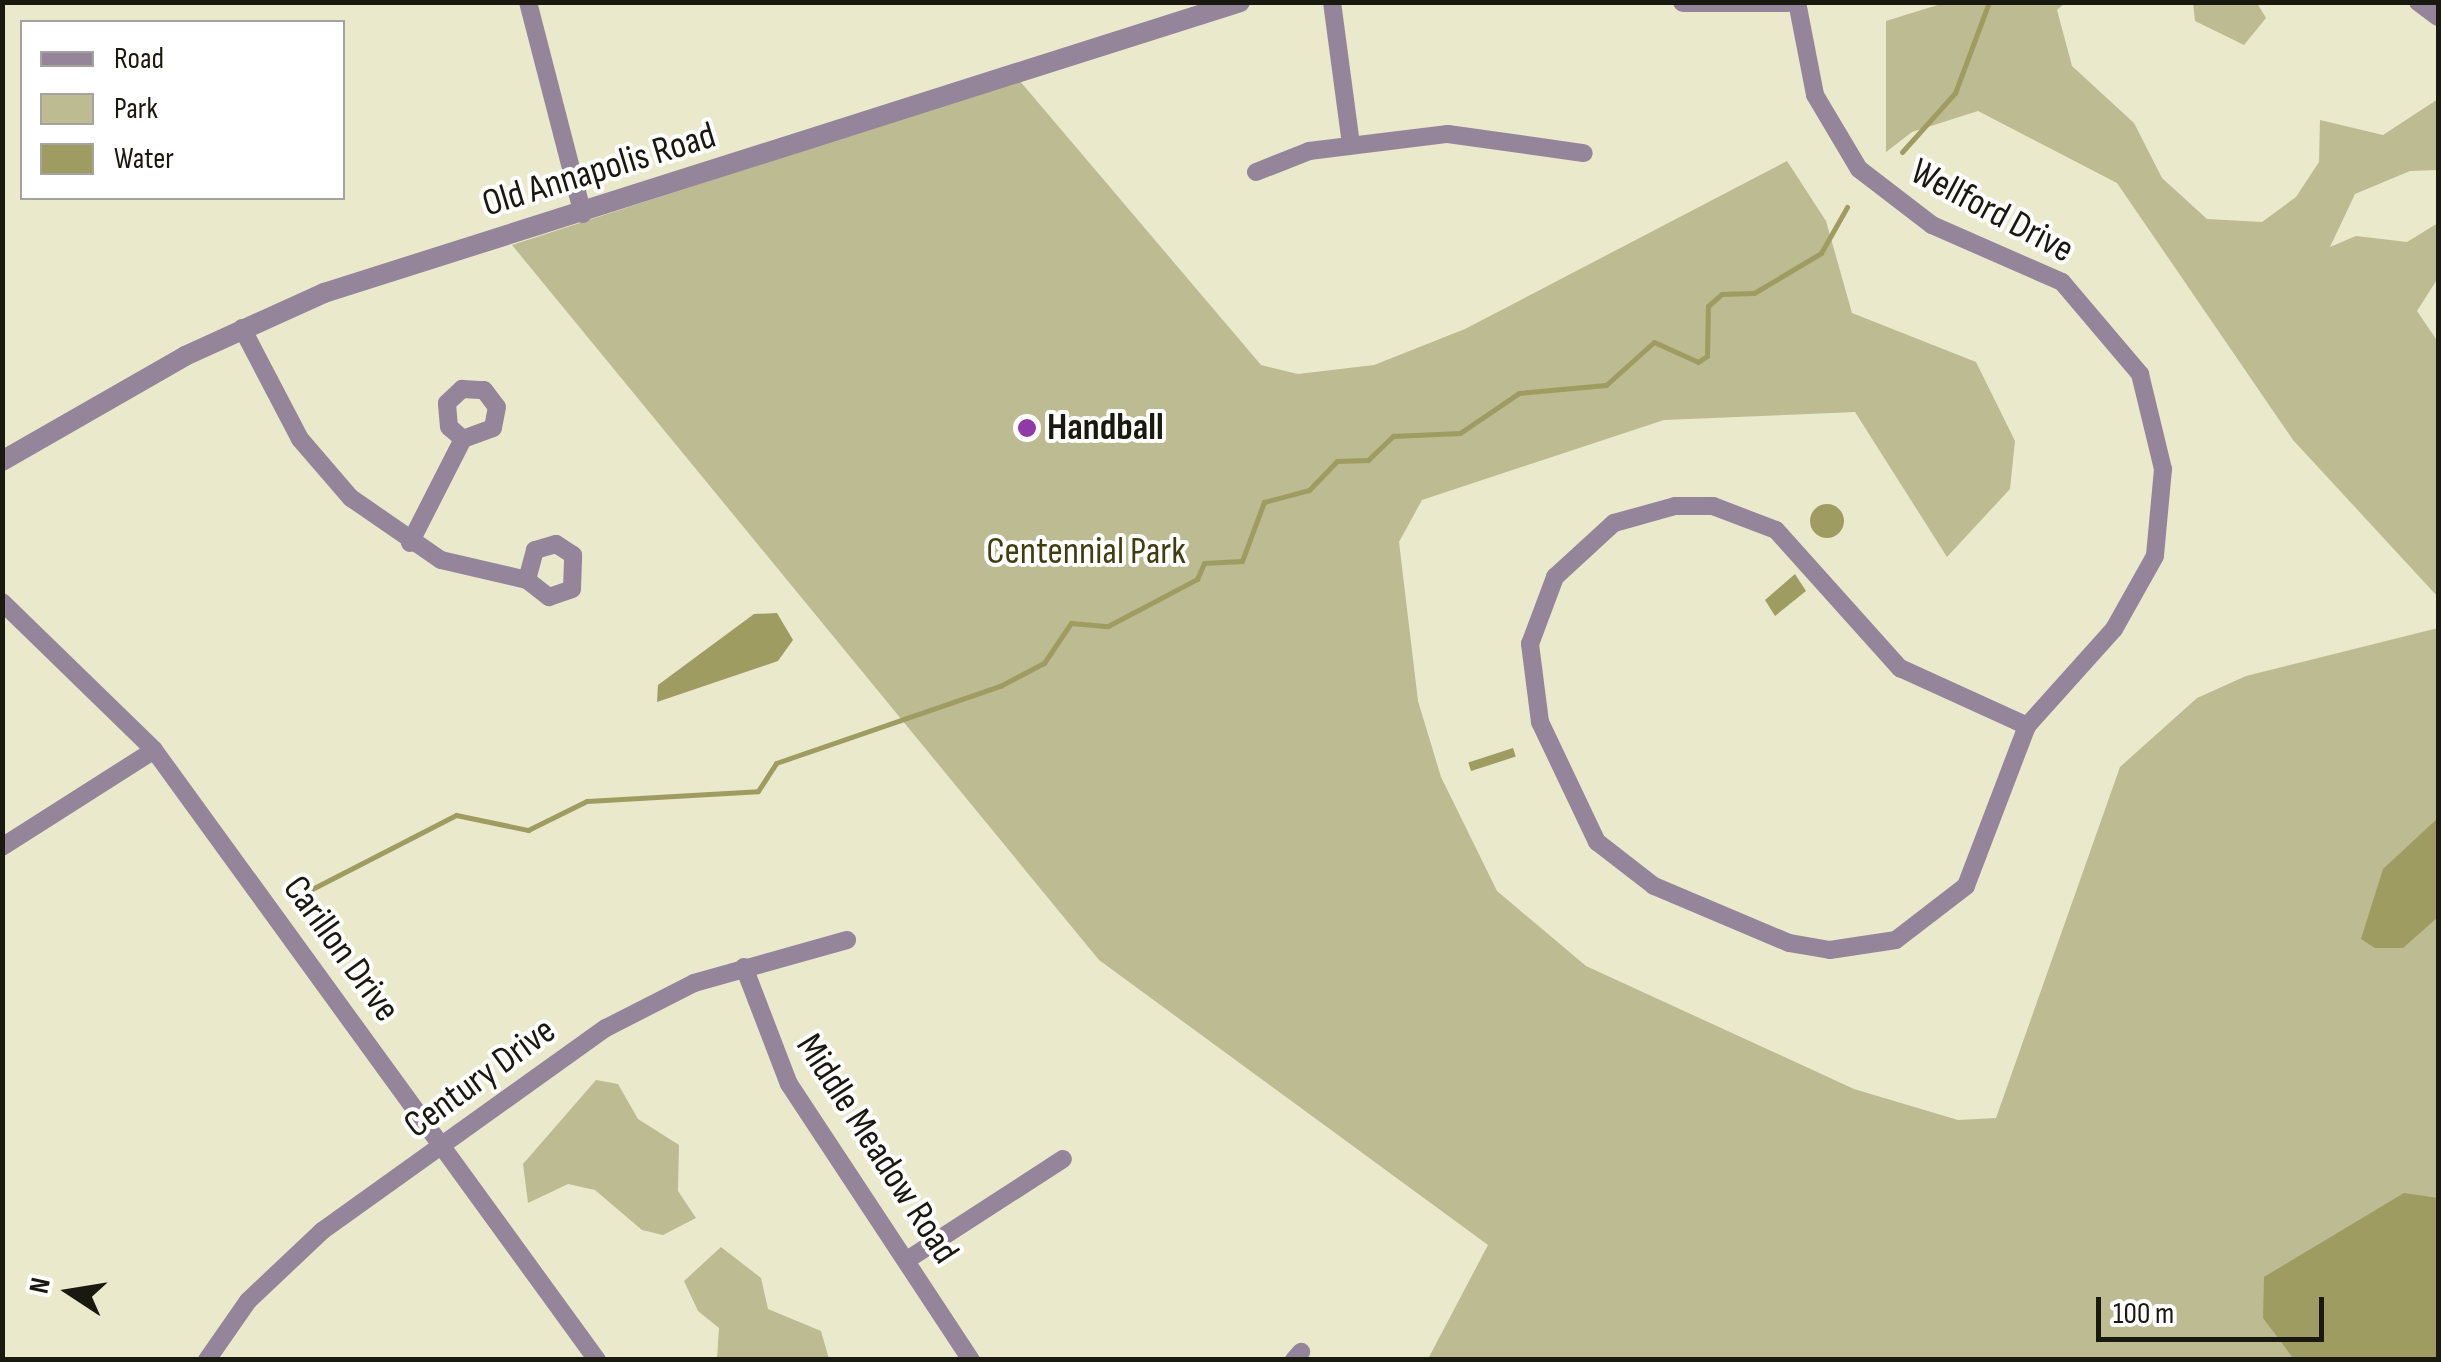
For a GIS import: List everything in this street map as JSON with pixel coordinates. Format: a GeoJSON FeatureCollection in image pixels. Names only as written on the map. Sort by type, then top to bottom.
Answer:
{"type":"FeatureCollection","features":[{"type":"Feature","properties":{"kind":"street"},"geometry":{"type":"LineString","coordinates":[[528,2],[583,214]]}},
{"type":"Feature","properties":{"kind":"street","name":"Old Annapolis Road"},"geometry":{"type":"LineString","coordinates":[[2,460],[242,328],[411,262],[583,214],[1240,2]]}},
{"type":"Feature","properties":{"kind":"street"},"geometry":{"type":"LineString","coordinates":[[1332,2],[1351,144]]}},
{"type":"Feature","properties":{"kind":"street"},"geometry":{"type":"LineString","coordinates":[[1683,2],[1788,2]]}},
{"type":"Feature","properties":{"kind":"street","name":"Wellford Drive"},"geometry":{"type":"LineString","coordinates":[[1797,2],[1816,94],[1859,169],[1932,225],[2062,282],[2115,340],[2153,403],[2163,523],[2148,574],[2114,629],[2027,726],[1966,886],[1896,940],[1830,950],[1789,943],[1654,886],[1598,842],[1540,722],[1530,644],[1555,577],[1594,536],[1645,511],[1713,506],[1776,530],[1800,550],[1900,668],[2027,726]]}},
{"type":"Feature","properties":{"kind":"street"},"geometry":{"type":"LineString","coordinates":[[2418,2],[2438,16]]}},
{"type":"Feature","properties":{"kind":"street"},"geometry":{"type":"LineString","coordinates":[[1256,172],[1351,144],[1448,134],[1584,153]]}},
{"type":"Feature","properties":{"kind":"street"},"geometry":{"type":"LineString","coordinates":[[242,328],[323,468],[410,543],[474,574],[527,580]]}},
{"type":"Feature","properties":{"kind":"street"},"geometry":{"type":"LineString","coordinates":[[410,543],[463,438]]}},
{"type":"Feature","properties":{"kind":"street","name":"Carillon Drive"},"geometry":{"type":"LineString","coordinates":[[2,602],[154,750],[597,1360]]}},
{"type":"Feature","properties":{"kind":"street"},"geometry":{"type":"LineString","coordinates":[[2,847],[154,750]]}},
{"type":"Feature","properties":{"kind":"street","name":"Century Drive"},"geometry":{"type":"LineString","coordinates":[[207,1360],[280,1268],[606,1028],[744,967],[848,940]]}},
{"type":"Feature","properties":{"kind":"street","name":"Middle Meadow Road"},"geometry":{"type":"LineString","coordinates":[[744,967],[789,1084],[910,1258],[971,1360]]}},
{"type":"Feature","properties":{"kind":"street"},"geometry":{"type":"LineString","coordinates":[[910,1258],[1063,1159]]}},
{"type":"Feature","properties":{"kind":"green space"},"geometry":{"type":"Polygon","coordinates":[[[1944,3],[2065,3],[2057,10],[2072,66],[2134,123],[2162,178],[2207,219],[2262,222],[2296,197],[2319,162],[2320,120],[2383,135],[2438,99],[2438,170],[2410,171],[2355,194],[2330,247],[2356,236],[2407,242],[2438,223],[2438,278],[2417,311],[2438,342],[2438,597],[2293,440],[2117,183],[1978,111],[1912,132],[1886,152],[1886,21],[1944,3]]]}},
{"type":"Feature","properties":{"kind":"green space"},"geometry":{"type":"Polygon","coordinates":[[[2193,3],[2257,3],[2266,18],[2244,45],[2195,21],[2193,3]]]}},
{"type":"Feature","properties":{"kind":"green space","name":"Centennial Park"},"geometry":{"type":"Polygon","coordinates":[[[1019,80],[1261,365],[1298,374],[1374,365],[1465,329],[1787,161],[1826,221],[1852,313],[1976,362],[2015,441],[2010,489],[1947,557],[1855,412],[1664,420],[1422,500],[1399,542],[1418,701],[1441,777],[1497,891],[1586,966],[1854,1089],[1958,1120],[1996,1118],[2120,767],[2197,698],[2246,676],[2438,628],[2438,1359],[1428,1359],[1488,1245],[1099,960],[512,245],[1019,80]]]}},
{"type":"Feature","properties":{"kind":"green space"},"geometry":{"type":"Polygon","coordinates":[[[596,1080],[618,1084],[638,1119],[679,1145],[678,1191],[696,1218],[663,1235],[642,1230],[595,1190],[568,1184],[528,1203],[523,1164],[596,1080]]]}},
{"type":"Feature","properties":{"kind":"green space"},"geometry":{"type":"Polygon","coordinates":[[[721,1247],[761,1278],[768,1309],[821,1331],[829,1359],[717,1359],[719,1328],[698,1311],[684,1281],[721,1247]]]}},
{"type":"Feature","properties":{"kind":"water"},"geometry":{"type":"Polygon","coordinates":[[[1827,504],[1839,509],[1844,521],[1839,533],[1827,538],[1815,533],[1810,521],[1815,509],[1827,504]]]}},
{"type":"Feature","properties":{"kind":"water"},"geometry":{"type":"Polygon","coordinates":[[[1795,574],[1806,591],[1775,616],[1765,600],[1795,574]]]}},
{"type":"Feature","properties":{"kind":"water"},"geometry":{"type":"Polygon","coordinates":[[[777,613],[793,640],[778,661],[657,702],[658,685],[754,614],[777,613]]]}},
{"type":"Feature","properties":{"kind":"water"},"geometry":{"type":"Polygon","coordinates":[[[1513,748],[1516,757],[1471,771],[1468,763],[1513,748]]]}},
{"type":"Feature","properties":{"kind":"water"},"geometry":{"type":"Polygon","coordinates":[[[2438,818],[2438,917],[2403,948],[2375,948],[2361,939],[2383,869],[2438,818]]]}},
{"type":"Feature","properties":{"kind":"water"},"geometry":{"type":"Polygon","coordinates":[[[2404,1193],[2438,1198],[2438,1359],[2293,1358],[2263,1318],[2264,1277],[2404,1193]]]}},
{"type":"Feature","properties":{"kind":"waterway"},"geometry":{"type":"LineString","coordinates":[[1902,152],[1955,93],[1989,2]]}},
{"type":"Feature","properties":{"kind":"waterway"},"geometry":{"type":"LineString","coordinates":[[312,889],[456,815],[528,830],[587,801],[758,791],[776,763],[1000,686],[1044,663],[1071,623],[1108,626],[1197,579],[1204,563],[1242,561],[1264,502],[1309,490],[1337,461],[1368,460],[1393,436],[1460,433],[1519,393],[1606,385],[1654,342],[1698,362],[1707,356],[1708,306],[1722,294],[1754,293],[1821,253],[1847,207]]}},
{"type":"Feature","properties":{"kind":"place","name":"Handball"},"geometry":{"type":"Point","coordinates":[1027,428]}}]}
